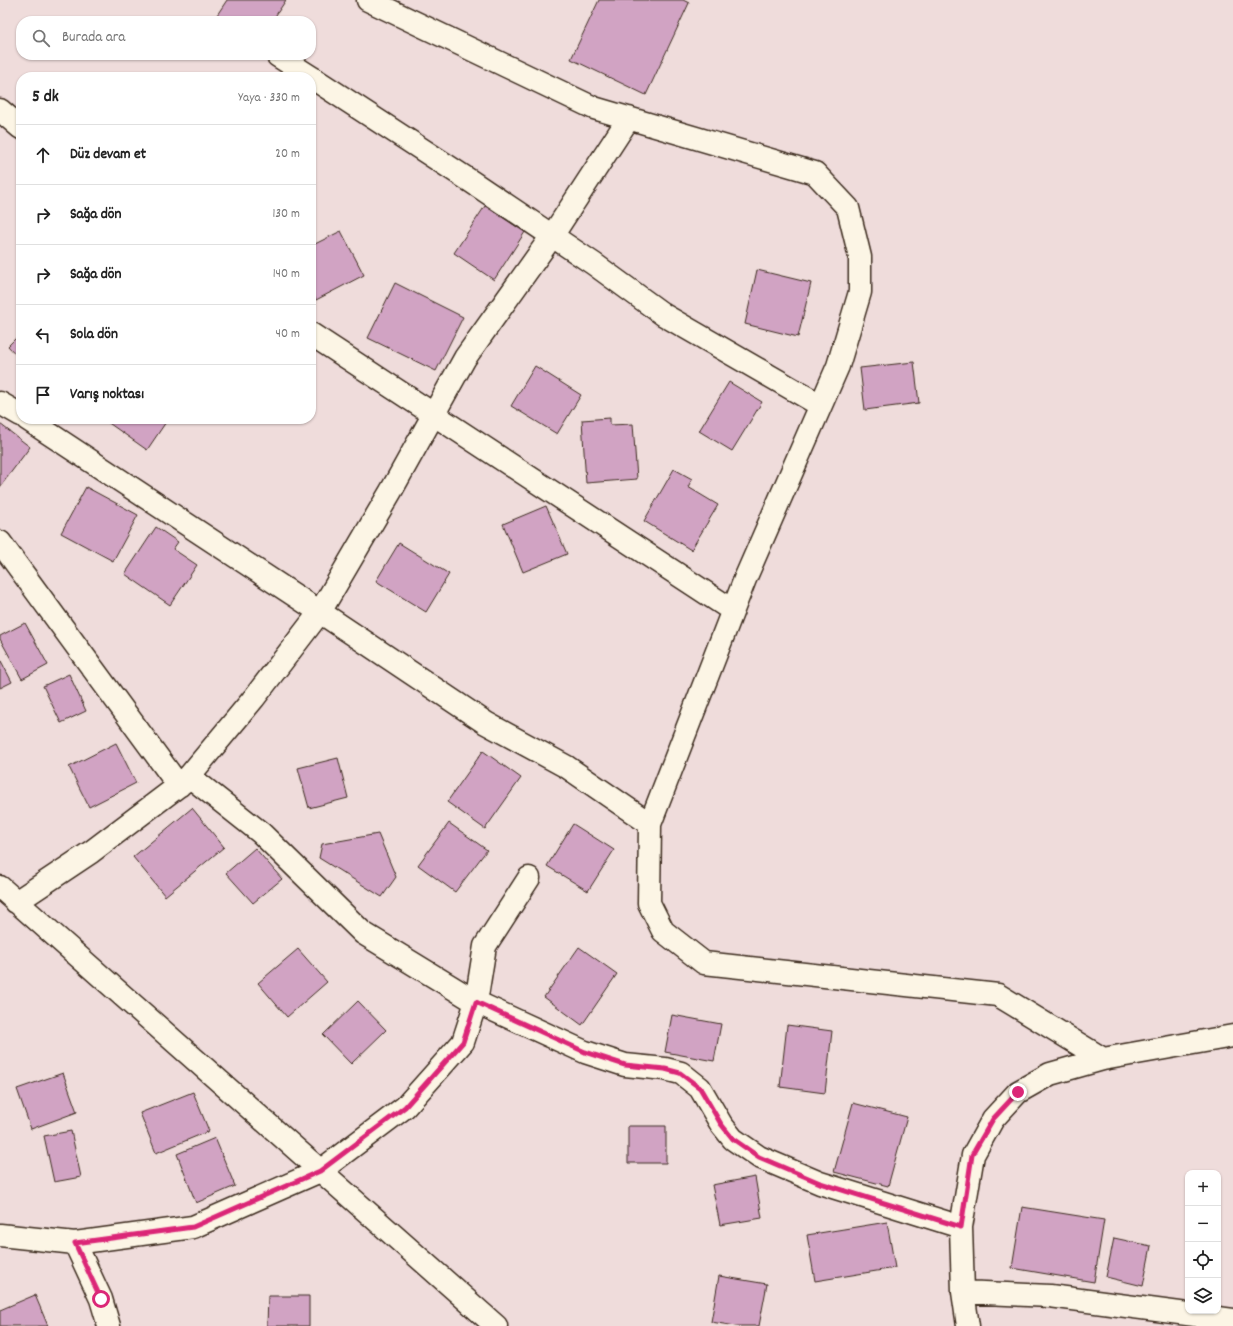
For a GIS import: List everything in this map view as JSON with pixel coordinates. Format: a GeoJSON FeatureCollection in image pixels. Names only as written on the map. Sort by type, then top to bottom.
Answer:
{"type":"FeatureCollection","features":[{"type":"Feature","properties":{"kind":"street"},"geometry":{"type":"LineString","coordinates":[[368,0],[594,108],[815,173],[848,208],[860,257],[860,292],[838,366],[732,610],[650,824],[649,903],[663,931],[704,963],[998,995],[1103,1059]]}},
{"type":"Feature","properties":{"kind":"street"},"geometry":{"type":"LineString","coordinates":[[284,60],[303,72]]}},
{"type":"Feature","properties":{"kind":"street"},"geometry":{"type":"LineString","coordinates":[[316,80],[594,264],[664,315],[820,405]]}},
{"type":"Feature","properties":{"kind":"street"},"geometry":{"type":"LineString","coordinates":[[0,110],[16,124]]}},
{"type":"Feature","properties":{"kind":"street"},"geometry":{"type":"LineString","coordinates":[[16,902],[91,852],[184,781],[254,698],[320,612],[391,491],[465,358],[552,236],[629,118]]}},
{"type":"Feature","properties":{"kind":"street"},"geometry":{"type":"LineString","coordinates":[[316,337],[732,610]]}},
{"type":"Feature","properties":{"kind":"street"},"geometry":{"type":"LineString","coordinates":[[0,403],[16,412]]}},
{"type":"Feature","properties":{"kind":"street"},"geometry":{"type":"LineString","coordinates":[[35,424],[486,723],[567,767],[650,824]]}},
{"type":"Feature","properties":{"kind":"street"},"geometry":{"type":"LineString","coordinates":[[0,542],[184,781],[261,833],[363,933],[476,1002],[585,1052],[625,1065],[665,1069],[680,1073],[700,1088],[721,1124],[733,1139],[759,1157],[820,1183],[961,1227]]}},
{"type":"Feature","properties":{"kind":"street"},"geometry":{"type":"LineString","coordinates":[[0,1235],[75,1243],[193,1227],[320,1171],[405,1107],[463,1042],[476,1002],[485,946],[529,878]]}},
{"type":"Feature","properties":{"kind":"street"},"geometry":{"type":"LineString","coordinates":[[0,887],[496,1326]]}},
{"type":"Feature","properties":{"kind":"street"},"geometry":{"type":"LineString","coordinates":[[968,1326],[963,1292],[961,1227],[972,1155],[993,1119],[1018,1092],[1050,1074],[1103,1059],[1233,1036]]}},
{"type":"Feature","properties":{"kind":"street"},"geometry":{"type":"LineString","coordinates":[[75,1243],[101,1299],[109,1326]]}},
{"type":"Feature","properties":{"kind":"street"},"geometry":{"type":"LineString","coordinates":[[963,1292],[1050,1296],[1233,1320]]}},
{"type":"Feature","properties":{"kind":"building"},"geometry":{"type":"Polygon","coordinates":[[[227,0],[286,0],[275,16],[216,16],[227,0]]]}},
{"type":"Feature","properties":{"kind":"building"},"geometry":{"type":"Polygon","coordinates":[[[599,0],[683,0],[689,3],[646,95],[571,59],[599,0]]]}},
{"type":"Feature","properties":{"kind":"building"},"geometry":{"type":"Polygon","coordinates":[[[485,206],[525,232],[494,280],[454,253],[485,206]]]}},
{"type":"Feature","properties":{"kind":"building"},"geometry":{"type":"Polygon","coordinates":[[[341,231],[364,275],[316,300],[316,244],[341,231]]]}},
{"type":"Feature","properties":{"kind":"building"},"geometry":{"type":"Polygon","coordinates":[[[757,270],[811,283],[798,337],[745,324],[757,270]]]}},
{"type":"Feature","properties":{"kind":"building"},"geometry":{"type":"Polygon","coordinates":[[[395,283],[463,317],[436,371],[368,338],[395,283]]]}},
{"type":"Feature","properties":{"kind":"building"},"geometry":{"type":"Polygon","coordinates":[[[16,338],[16,355],[8,346],[16,338]]]}},
{"type":"Feature","properties":{"kind":"building"},"geometry":{"type":"Polygon","coordinates":[[[914,362],[919,403],[865,410],[860,368],[914,362]]]}},
{"type":"Feature","properties":{"kind":"building"},"geometry":{"type":"Polygon","coordinates":[[[535,366],[581,395],[557,434],[511,406],[535,366]]]}},
{"type":"Feature","properties":{"kind":"building"},"geometry":{"type":"Polygon","coordinates":[[[729,382],[762,402],[732,451],[699,431],[729,382]]]}},
{"type":"Feature","properties":{"kind":"building"},"geometry":{"type":"Polygon","coordinates":[[[610,418],[610,425],[633,424],[637,479],[586,483],[582,420],[610,418]]]}},
{"type":"Feature","properties":{"kind":"building"},"geometry":{"type":"Polygon","coordinates":[[[0,424],[30,447],[0,487],[0,424]]]}},
{"type":"Feature","properties":{"kind":"building"},"geometry":{"type":"Polygon","coordinates":[[[110,424],[165,424],[147,450],[110,424]]]}},
{"type":"Feature","properties":{"kind":"building"},"geometry":{"type":"Polygon","coordinates":[[[674,469],[692,479],[688,487],[718,505],[691,550],[644,521],[674,469]]]}},
{"type":"Feature","properties":{"kind":"building"},"geometry":{"type":"Polygon","coordinates":[[[86,487],[138,515],[113,561],[61,533],[86,487]]]}},
{"type":"Feature","properties":{"kind":"building"},"geometry":{"type":"Polygon","coordinates":[[[546,506],[567,554],[523,572],[503,524],[546,506]]]}},
{"type":"Feature","properties":{"kind":"building"},"geometry":{"type":"Polygon","coordinates":[[[156,527],[178,542],[173,549],[197,565],[170,605],[125,574],[156,527]]]}},
{"type":"Feature","properties":{"kind":"building"},"geometry":{"type":"Polygon","coordinates":[[[399,543],[449,574],[426,612],[376,581],[399,543]]]}},
{"type":"Feature","properties":{"kind":"building"},"geometry":{"type":"Polygon","coordinates":[[[25,623],[48,665],[22,679],[0,639],[0,636],[25,623]]]}},
{"type":"Feature","properties":{"kind":"building"},"geometry":{"type":"Polygon","coordinates":[[[0,659],[12,682],[0,688],[0,659]]]}},
{"type":"Feature","properties":{"kind":"building"},"geometry":{"type":"Polygon","coordinates":[[[69,674],[86,711],[61,723],[43,686],[69,674]]]}},
{"type":"Feature","properties":{"kind":"building"},"geometry":{"type":"Polygon","coordinates":[[[116,743],[136,783],[89,807],[69,767],[116,743]]]}},
{"type":"Feature","properties":{"kind":"building"},"geometry":{"type":"Polygon","coordinates":[[[483,751],[521,778],[485,829],[447,802],[483,751]]]}},
{"type":"Feature","properties":{"kind":"building"},"geometry":{"type":"Polygon","coordinates":[[[338,758],[348,798],[309,808],[298,768],[338,758]]]}},
{"type":"Feature","properties":{"kind":"building"},"geometry":{"type":"Polygon","coordinates":[[[192,808],[224,847],[165,896],[133,857],[192,808]]]}},
{"type":"Feature","properties":{"kind":"building"},"geometry":{"type":"Polygon","coordinates":[[[449,823],[487,850],[455,892],[418,865],[449,823]]]}},
{"type":"Feature","properties":{"kind":"building"},"geometry":{"type":"Polygon","coordinates":[[[573,824],[614,850],[588,891],[547,866],[573,824]]]}},
{"type":"Feature","properties":{"kind":"building"},"geometry":{"type":"Polygon","coordinates":[[[378,834],[396,877],[382,897],[319,858],[322,844],[378,834]]]}},
{"type":"Feature","properties":{"kind":"building"},"geometry":{"type":"Polygon","coordinates":[[[255,848],[282,879],[253,903],[226,873],[255,848]]]}},
{"type":"Feature","properties":{"kind":"building"},"geometry":{"type":"Polygon","coordinates":[[[579,947],[617,974],[582,1025],[544,997],[579,947]]]}},
{"type":"Feature","properties":{"kind":"building"},"geometry":{"type":"Polygon","coordinates":[[[298,949],[327,982],[287,1017],[258,983],[298,949]]]}},
{"type":"Feature","properties":{"kind":"building"},"geometry":{"type":"Polygon","coordinates":[[[358,1001],[386,1030],[351,1064],[323,1035],[358,1001]]]}},
{"type":"Feature","properties":{"kind":"building"},"geometry":{"type":"Polygon","coordinates":[[[672,1015],[721,1024],[714,1061],[665,1052],[672,1015]]]}},
{"type":"Feature","properties":{"kind":"building"},"geometry":{"type":"Polygon","coordinates":[[[787,1025],[832,1031],[825,1093],[780,1087],[787,1025]]]}},
{"type":"Feature","properties":{"kind":"building"},"geometry":{"type":"Polygon","coordinates":[[[63,1073],[77,1112],[31,1129],[17,1089],[63,1073]]]}},
{"type":"Feature","properties":{"kind":"building"},"geometry":{"type":"Polygon","coordinates":[[[193,1092],[209,1131],[156,1153],[140,1113],[193,1092]]]}},
{"type":"Feature","properties":{"kind":"building"},"geometry":{"type":"Polygon","coordinates":[[[853,1103],[907,1117],[888,1186],[834,1172],[853,1103]]]}},
{"type":"Feature","properties":{"kind":"building"},"geometry":{"type":"Polygon","coordinates":[[[628,1126],[666,1126],[666,1163],[628,1163],[628,1126]]]}},
{"type":"Feature","properties":{"kind":"building"},"geometry":{"type":"Polygon","coordinates":[[[71,1131],[81,1177],[54,1182],[44,1136],[71,1131]]]}},
{"type":"Feature","properties":{"kind":"building"},"geometry":{"type":"Polygon","coordinates":[[[215,1138],[235,1186],[196,1203],[177,1154],[215,1138]]]}},
{"type":"Feature","properties":{"kind":"building"},"geometry":{"type":"Polygon","coordinates":[[[755,1177],[762,1218],[720,1225],[712,1185],[755,1177]]]}},
{"type":"Feature","properties":{"kind":"building"},"geometry":{"type":"Polygon","coordinates":[[[1022,1207],[1104,1220],[1094,1282],[1012,1268],[1022,1207]]]}},
{"type":"Feature","properties":{"kind":"building"},"geometry":{"type":"Polygon","coordinates":[[[887,1222],[895,1268],[815,1281],[807,1235],[887,1222]]]}},
{"type":"Feature","properties":{"kind":"building"},"geometry":{"type":"Polygon","coordinates":[[[1114,1238],[1151,1246],[1143,1286],[1106,1277],[1114,1238]]]}},
{"type":"Feature","properties":{"kind":"building"},"geometry":{"type":"Polygon","coordinates":[[[719,1276],[767,1284],[759,1326],[736,1326],[711,1322],[719,1276]]]}},
{"type":"Feature","properties":{"kind":"building"},"geometry":{"type":"Polygon","coordinates":[[[35,1295],[48,1326],[0,1326],[0,1310],[35,1295]]]}},
{"type":"Feature","properties":{"kind":"building"},"geometry":{"type":"Polygon","coordinates":[[[268,1296],[309,1296],[309,1326],[267,1326],[268,1296]]]}},
{"type":"Feature","properties":{"kind":"route"},"geometry":{"type":"LineString","coordinates":[[101,1299],[75,1243],[193,1227],[320,1171],[405,1107],[463,1042],[476,1002],[585,1052],[625,1065],[665,1069],[680,1073],[700,1088],[721,1124],[733,1139],[759,1157],[820,1183],[961,1227],[972,1155],[993,1119],[1018,1092]]}}]}
